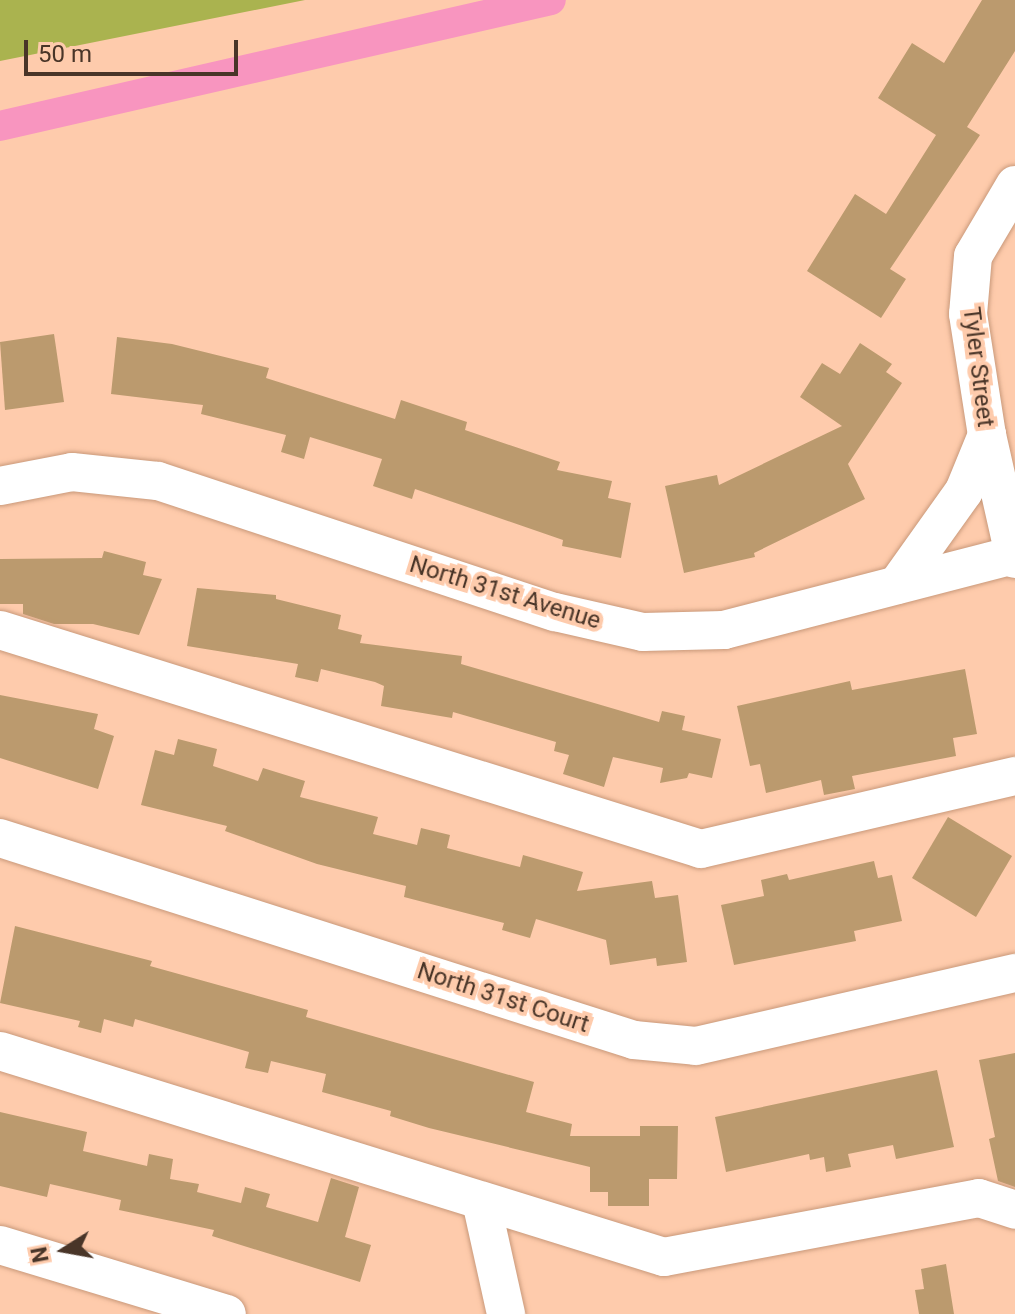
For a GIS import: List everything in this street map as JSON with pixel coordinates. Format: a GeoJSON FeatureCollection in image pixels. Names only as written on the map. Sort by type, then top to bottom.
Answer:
{"type":"FeatureCollection","features":[{"type":"Feature","properties":{"kind":"street","name":"Tyler Street"},"geometry":{"type":"LineString","coordinates":[[1015,185],[973,256],[968,314],[987,435],[1015,557]]}},
{"type":"Feature","properties":{"kind":"street"},"geometry":{"type":"LineString","coordinates":[[897,585],[964,491],[987,435]]}},
{"type":"Feature","properties":{"kind":"street","name":"North 31st Avenue"},"geometry":{"type":"LineString","coordinates":[[0,486],[72,472],[158,481],[555,612],[643,632],[724,630],[1015,557]]}},
{"type":"Feature","properties":{"kind":"street"},"geometry":{"type":"LineString","coordinates":[[0,630],[701,849],[1015,776]]}},
{"type":"Feature","properties":{"kind":"street","name":"North 31st Court"},"geometry":{"type":"LineString","coordinates":[[0,838],[634,1040],[696,1046],[1015,973]]}},
{"type":"Feature","properties":{"kind":"street"},"geometry":{"type":"LineString","coordinates":[[0,1051],[664,1257],[979,1198],[1015,1210]]}},
{"type":"Feature","properties":{"kind":"street"},"geometry":{"type":"LineString","coordinates":[[481,1201],[506,1314]]}},
{"type":"Feature","properties":{"kind":"street"},"geometry":{"type":"LineString","coordinates":[[0,1245],[227,1314]]}},
{"type":"Feature","properties":{"kind":"green space"},"geometry":{"type":"Polygon","coordinates":[[[0,0],[305,0],[0,61],[0,0]]]}},
{"type":"Feature","properties":{"kind":"building"},"geometry":{"type":"Polygon","coordinates":[[[982,0],[1015,0],[1015,51],[967,127],[980,135],[890,269],[906,279],[881,318],[807,271],[855,194],[886,214],[936,135],[878,98],[912,43],[944,63],[982,0]]]}},
{"type":"Feature","properties":{"kind":"building"},"geometry":{"type":"Polygon","coordinates":[[[54,334],[64,402],[5,410],[0,342],[54,334]]]}},
{"type":"Feature","properties":{"kind":"building"},"geometry":{"type":"Polygon","coordinates":[[[117,337],[172,344],[269,368],[266,378],[395,419],[401,400],[467,422],[465,430],[560,462],[557,470],[612,481],[608,498],[631,503],[621,558],[562,546],[563,540],[415,489],[412,499],[373,486],[382,459],[310,437],[304,459],[281,452],[286,435],[201,414],[203,405],[111,394],[117,337]]]}},
{"type":"Feature","properties":{"kind":"building"},"geometry":{"type":"Polygon","coordinates":[[[860,343],[892,364],[886,372],[902,383],[848,464],[865,499],[754,553],[755,557],[684,573],[665,486],[717,475],[719,485],[842,426],[800,397],[822,363],[840,374],[860,343]]]}},
{"type":"Feature","properties":{"kind":"building"},"geometry":{"type":"Polygon","coordinates":[[[104,551],[146,562],[143,575],[162,579],[139,635],[93,624],[54,624],[23,614],[23,604],[0,604],[0,559],[102,558],[104,551]]]}},
{"type":"Feature","properties":{"kind":"building"},"geometry":{"type":"Polygon","coordinates":[[[197,588],[276,595],[276,599],[341,615],[338,629],[362,635],[360,643],[462,656],[461,664],[659,722],[662,711],[685,716],[682,730],[721,739],[712,778],[689,773],[687,778],[660,783],[663,768],[613,757],[604,787],[563,774],[569,755],[554,751],[556,742],[453,712],[452,718],[381,706],[384,686],[375,682],[321,669],[318,682],[295,677],[298,664],[187,646],[197,588]]]}},
{"type":"Feature","properties":{"kind":"building"},"geometry":{"type":"Polygon","coordinates":[[[965,669],[977,734],[953,738],[956,756],[852,776],[855,789],[824,795],[821,780],[766,793],[760,764],[750,766],[737,706],[850,681],[852,690],[965,669]]]}},
{"type":"Feature","properties":{"kind":"building"},"geometry":{"type":"Polygon","coordinates":[[[0,695],[98,714],[94,729],[114,736],[98,789],[0,758],[0,695]]]}},
{"type":"Feature","properties":{"kind":"building"},"geometry":{"type":"Polygon","coordinates":[[[178,739],[217,749],[213,766],[258,781],[263,768],[305,781],[300,797],[378,817],[373,834],[417,845],[421,828],[450,835],[447,848],[520,867],[523,855],[583,872],[577,891],[652,881],[655,898],[678,895],[687,962],[657,966],[656,958],[610,965],[606,940],[536,919],[530,938],[502,930],[504,923],[404,897],[406,886],[317,864],[225,831],[227,826],[141,805],[155,750],[174,755],[178,739]]]}},
{"type":"Feature","properties":{"kind":"building"},"geometry":{"type":"Polygon","coordinates":[[[948,817],[1012,856],[976,917],[912,878],[948,817]]]}},
{"type":"Feature","properties":{"kind":"building"},"geometry":{"type":"Polygon","coordinates":[[[874,861],[878,878],[892,875],[902,921],[854,931],[856,941],[734,965],[721,905],[764,896],[761,880],[787,874],[789,880],[874,861]]]}},
{"type":"Feature","properties":{"kind":"building"},"geometry":{"type":"Polygon","coordinates":[[[15,926],[152,961],[150,966],[308,1010],[306,1017],[534,1082],[526,1112],[572,1124],[570,1136],[640,1136],[640,1126],[678,1126],[677,1179],[649,1179],[649,1206],[608,1206],[608,1192],[590,1192],[590,1167],[390,1116],[391,1111],[322,1092],[326,1074],[271,1061],[268,1073],[245,1068],[249,1052],[135,1019],[133,1027],[104,1019],[101,1033],[78,1027],[80,1021],[0,1003],[15,926]]]}},
{"type":"Feature","properties":{"kind":"building"},"geometry":{"type":"Polygon","coordinates":[[[1015,1053],[1015,1187],[998,1181],[989,1139],[995,1137],[979,1060],[1015,1053]]]}},
{"type":"Feature","properties":{"kind":"building"},"geometry":{"type":"Polygon","coordinates":[[[937,1070],[954,1147],[896,1159],[893,1145],[848,1154],[851,1167],[826,1172],[824,1157],[810,1160],[809,1154],[726,1172],[715,1117],[937,1070]]]}},
{"type":"Feature","properties":{"kind":"building"},"geometry":{"type":"Polygon","coordinates":[[[0,1112],[87,1132],[83,1151],[147,1166],[149,1154],[173,1159],[170,1179],[199,1184],[197,1192],[241,1203],[245,1187],[270,1194],[266,1207],[318,1222],[331,1178],[359,1187],[345,1237],[371,1245],[360,1282],[212,1236],[214,1230],[119,1210],[121,1200],[50,1184],[47,1197],[0,1186],[0,1112]]]}},
{"type":"Feature","properties":{"kind":"building"},"geometry":{"type":"Polygon","coordinates":[[[946,1264],[954,1314],[919,1314],[915,1290],[924,1289],[921,1269],[946,1264]]]}},
{"type":"Feature","properties":{"kind":"waterway"},"geometry":{"type":"LineString","coordinates":[[0,126],[551,0]]}}]}
